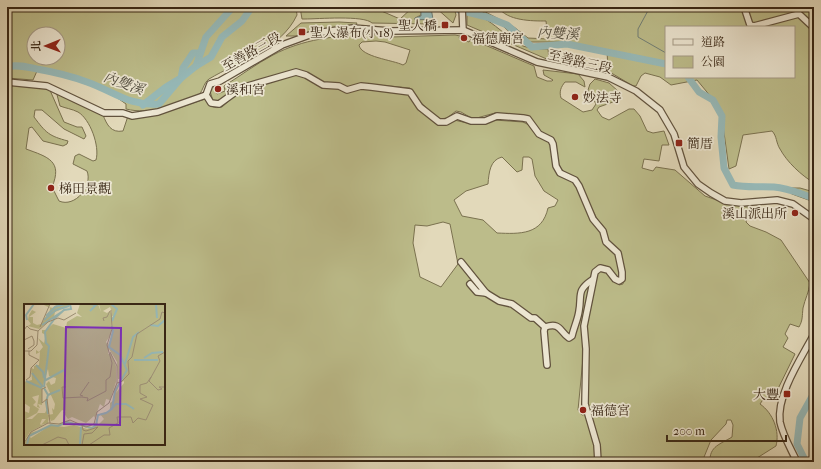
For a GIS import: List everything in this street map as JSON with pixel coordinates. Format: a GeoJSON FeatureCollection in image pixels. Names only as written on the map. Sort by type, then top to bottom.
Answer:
{"type":"FeatureCollection","features":[{"type":"Feature","properties":{"kind":"street"},"geometry":{"type":"LineString","coordinates":[[462,7],[463,30]]}},
{"type":"Feature","properties":{"kind":"street"},"geometry":{"type":"LineString","coordinates":[[744,7],[750,25],[754,26],[799,14],[804,17],[814,28]]}},
{"type":"Feature","properties":{"kind":"street","name":"至善路三段"},"geometry":{"type":"LineString","coordinates":[[206,95],[210,84],[220,81],[282,45],[315,33],[353,28],[390,31],[463,30],[537,62],[608,78],[636,91],[660,110],[674,134],[684,167],[698,184],[711,193],[726,200],[741,204],[777,200],[793,204],[814,219]]}},
{"type":"Feature","properties":{"kind":"street"},"geometry":{"type":"LineString","coordinates":[[7,82],[47,86],[104,113],[123,113],[132,116],[158,112],[206,95],[211,103],[220,104],[241,88],[296,72],[306,75],[323,85],[339,86],[347,90],[361,86],[371,86],[410,92],[420,107],[439,122],[446,122],[457,116],[471,121],[485,121],[497,116],[528,119],[539,134],[551,140],[553,144],[556,166],[560,173],[574,180],[579,186],[593,219],[603,231],[606,242],[618,253],[622,272],[622,279],[619,281],[615,279],[608,270],[600,268],[592,280],[584,286],[580,292],[579,311],[570,338],[567,338],[555,325],[545,327]]}},
{"type":"Feature","properties":{"kind":"street"},"geometry":{"type":"LineString","coordinates":[[461,262],[486,293],[499,301],[512,304],[531,318],[535,318],[545,327]]}},
{"type":"Feature","properties":{"kind":"street"},"geometry":{"type":"LineString","coordinates":[[592,280],[590,304],[584,326],[586,348],[585,404],[597,446],[598,462]]}},
{"type":"Feature","properties":{"kind":"street"},"geometry":{"type":"LineString","coordinates":[[470,284],[477,292],[486,293]]}},
{"type":"Feature","properties":{"kind":"street"},"geometry":{"type":"LineString","coordinates":[[545,327],[544,332],[547,364]]}},
{"type":"Feature","properties":{"kind":"street"},"geometry":{"type":"LineString","coordinates":[[796,462],[782,431],[780,420],[781,408],[789,380],[814,334]]}},
{"type":"Feature","properties":{"kind":"green space"},"geometry":{"type":"Polygon","coordinates":[[[7,7],[296,7],[297,15],[290,27],[281,37],[258,53],[209,79],[205,83],[199,95],[180,103],[162,108],[144,111],[126,109],[126,104],[109,92],[45,70],[37,71],[33,80],[7,78],[7,7]]]}},
{"type":"Feature","properties":{"kind":"green space"},"geometry":{"type":"Polygon","coordinates":[[[300,7],[372,7],[400,19],[413,7],[421,7],[421,15],[415,19],[430,20],[431,24],[372,23],[360,19],[350,18],[302,19],[300,7]]]}},
{"type":"Feature","properties":{"kind":"green space"},"geometry":{"type":"Polygon","coordinates":[[[435,7],[454,7],[456,15],[453,23],[435,7]]]}},
{"type":"Feature","properties":{"kind":"green space"},"geometry":{"type":"Polygon","coordinates":[[[470,7],[476,7],[514,27],[528,38],[548,39],[546,21],[513,18],[502,12],[498,7],[814,7],[814,183],[799,172],[786,159],[772,131],[743,135],[736,166],[729,169],[722,118],[716,103],[697,80],[671,85],[660,77],[645,73],[641,76],[636,86],[633,86],[608,71],[607,50],[568,42],[523,42],[516,38],[492,16],[470,7]]]}},
{"type":"Feature","properties":{"kind":"green space"},"geometry":{"type":"Polygon","coordinates":[[[467,13],[474,14],[488,21],[523,46],[548,49],[549,60],[467,25],[467,13]]]}},
{"type":"Feature","properties":{"kind":"green space"},"geometry":{"type":"Polygon","coordinates":[[[301,23],[357,23],[355,27],[297,36],[286,36],[301,23]]]}},
{"type":"Feature","properties":{"kind":"green space"},"geometry":{"type":"Polygon","coordinates":[[[368,34],[391,37],[455,35],[460,36],[459,38],[469,42],[471,39],[534,66],[537,77],[547,81],[553,80],[544,75],[543,70],[578,74],[584,81],[585,87],[576,82],[565,82],[562,86],[560,96],[583,112],[592,110],[596,104],[588,90],[590,84],[595,79],[609,83],[618,91],[613,102],[599,107],[597,110],[602,117],[609,120],[629,109],[634,109],[640,116],[647,131],[653,133],[664,131],[669,145],[662,145],[659,161],[644,159],[642,168],[653,171],[656,167],[675,170],[705,196],[728,204],[760,209],[762,213],[760,215],[748,216],[746,222],[750,226],[781,240],[810,283],[800,325],[799,327],[790,324],[785,334],[788,338],[783,347],[795,354],[773,399],[764,398],[760,404],[772,417],[777,434],[776,446],[757,458],[749,461],[735,459],[724,462],[710,462],[711,452],[716,446],[732,437],[733,425],[731,420],[727,420],[726,424],[711,440],[702,462],[7,462],[7,84],[49,88],[64,122],[77,127],[82,127],[86,136],[84,139],[64,129],[42,110],[35,110],[34,117],[48,133],[68,141],[67,144],[63,146],[43,141],[32,127],[29,128],[26,149],[51,161],[56,171],[52,187],[59,201],[65,202],[76,199],[85,189],[87,183],[87,171],[73,164],[75,156],[79,154],[93,161],[96,160],[97,148],[93,133],[86,120],[78,112],[60,106],[56,91],[103,115],[110,128],[115,131],[123,131],[128,116],[147,116],[157,114],[205,99],[212,106],[217,108],[222,107],[241,90],[291,74],[299,75],[311,80],[316,85],[326,88],[338,88],[347,92],[367,88],[408,93],[421,110],[438,125],[446,125],[454,120],[472,124],[484,124],[494,120],[523,122],[527,124],[541,138],[549,141],[555,169],[559,175],[570,180],[578,188],[593,221],[602,232],[605,242],[618,259],[619,277],[617,277],[606,266],[598,266],[588,284],[590,287],[583,323],[584,348],[578,410],[582,415],[587,414],[588,364],[585,324],[592,302],[595,277],[599,270],[603,270],[619,285],[623,284],[624,274],[620,253],[609,241],[605,228],[597,219],[578,181],[562,170],[559,165],[555,144],[536,128],[531,119],[525,116],[495,113],[473,119],[461,112],[456,111],[447,118],[439,119],[420,102],[410,88],[367,84],[346,88],[338,84],[322,82],[306,73],[294,70],[238,88],[221,102],[213,101],[210,91],[213,86],[217,94],[225,91],[224,86],[273,55],[296,45],[331,37],[368,34]],[[362,42],[359,45],[365,52],[378,58],[403,65],[406,63],[410,50],[385,42],[362,42]],[[502,157],[495,161],[491,167],[488,184],[466,191],[454,200],[462,216],[483,220],[497,233],[522,233],[529,231],[541,223],[548,208],[555,206],[558,200],[544,191],[535,176],[532,159],[529,157],[523,157],[522,170],[517,172],[502,157]],[[443,222],[427,226],[415,225],[413,243],[420,277],[441,287],[458,264],[450,224],[443,222]]]}},
{"type":"Feature","properties":{"kind":"green space"},"geometry":{"type":"Polygon","coordinates":[[[790,188],[800,188],[814,192],[814,202],[792,194],[789,192],[790,188]]]}},
{"type":"Feature","properties":{"kind":"water"},"geometry":{"type":"Polygon","coordinates":[[[431,8],[433,19],[415,20],[415,18],[421,16],[421,9],[431,8]]]}},
{"type":"Feature","properties":{"kind":"waterway","name":"內雙溪"},"geometry":{"type":"LineString","coordinates":[[7,67],[22,66],[50,71],[87,82],[130,101],[159,104],[181,78],[196,66],[206,37],[233,7]]}},
{"type":"Feature","properties":{"kind":"waterway"},"geometry":{"type":"LineString","coordinates":[[196,66],[211,57],[222,37],[242,21],[252,7]]}},
{"type":"Feature","properties":{"kind":"waterway","name":"內雙溪"},"geometry":{"type":"LineString","coordinates":[[456,7],[459,10],[487,17],[507,25],[532,47],[567,44],[665,64]]}},
{"type":"Feature","properties":{"kind":"waterway"},"geometry":{"type":"LineString","coordinates":[[650,7],[638,29],[638,37],[665,52]]}},
{"type":"Feature","properties":{"kind":"waterway","name":"內雙溪"},"geometry":{"type":"LineString","coordinates":[[143,105],[166,87],[181,78],[183,68],[193,53],[200,53]]}},
{"type":"Feature","properties":{"kind":"waterway","name":"內雙溪"},"geometry":{"type":"LineString","coordinates":[[689,78],[699,92],[713,100],[722,116],[721,137],[724,168],[733,185],[779,188],[814,198]]}},
{"type":"Feature","properties":{"kind":"waterway","name":"內雙溪"},"geometry":{"type":"LineString","coordinates":[[806,462],[797,444],[800,418],[814,393]]}},
{"type":"Feature","properties":{"kind":"place","name":"聖人橋"},"geometry":{"type":"Point","coordinates":[445,25]}},
{"type":"Feature","properties":{"kind":"place","name":"聖人瀑布(小18)"},"geometry":{"type":"Point","coordinates":[302,32]}},
{"type":"Feature","properties":{"kind":"place","name":"福德廟宮"},"geometry":{"type":"Point","coordinates":[464,38]}},
{"type":"Feature","properties":{"kind":"place","name":"溪和宮"},"geometry":{"type":"Point","coordinates":[218,89]}},
{"type":"Feature","properties":{"kind":"place","name":"妙法寺"},"geometry":{"type":"Point","coordinates":[575,97]}},
{"type":"Feature","properties":{"kind":"place","name":"簡厝"},"geometry":{"type":"Point","coordinates":[679,143]}},
{"type":"Feature","properties":{"kind":"place","name":"梯田景觀"},"geometry":{"type":"Point","coordinates":[51,188]}},
{"type":"Feature","properties":{"kind":"place","name":"溪山派出所"},"geometry":{"type":"Point","coordinates":[795,213]}},
{"type":"Feature","properties":{"kind":"place","name":"大豐"},"geometry":{"type":"Point","coordinates":[787,394]}},
{"type":"Feature","properties":{"kind":"place","name":"福德宮"},"geometry":{"type":"Point","coordinates":[583,410]}}]}
